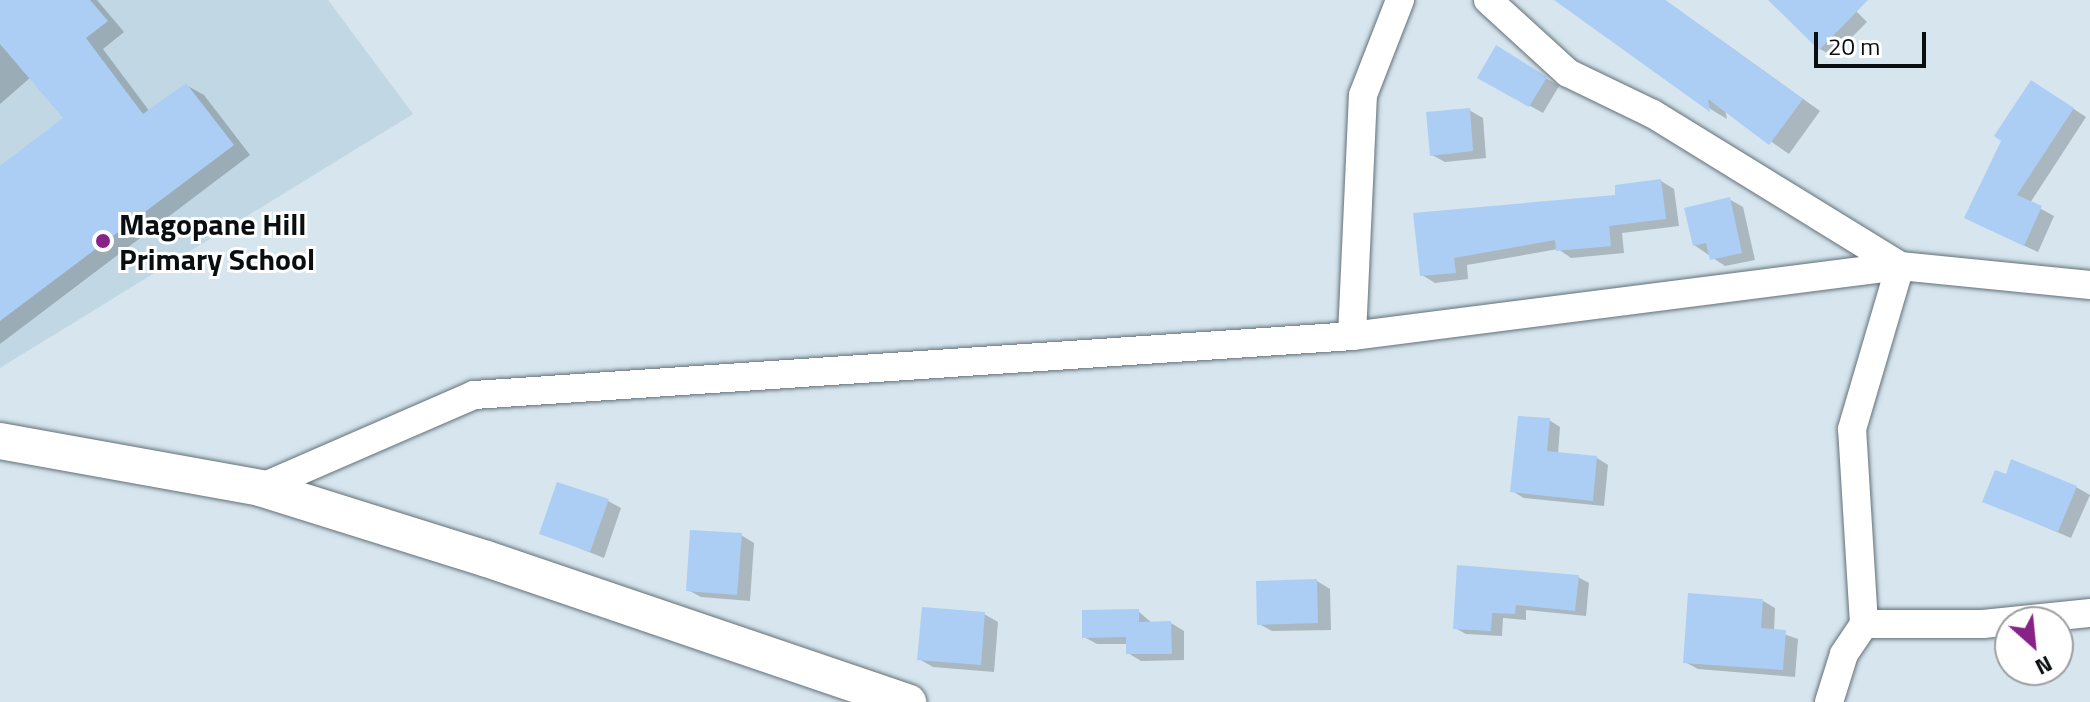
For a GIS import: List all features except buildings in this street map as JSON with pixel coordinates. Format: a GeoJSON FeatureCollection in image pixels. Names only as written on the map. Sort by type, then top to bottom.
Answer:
{"type":"FeatureCollection","features":[{"type":"Feature","properties":{"kind":"street"},"geometry":{"type":"LineString","coordinates":[[1352,336],[1363,95],[1400,0]]}},
{"type":"Feature","properties":{"kind":"street"},"geometry":{"type":"LineString","coordinates":[[1488,0],[1568,73],[1653,114],[1900,266]]}},
{"type":"Feature","properties":{"kind":"street"},"geometry":{"type":"LineString","coordinates":[[1829,702],[1844,654],[1864,624],[1852,429],[1900,266]]}},
{"type":"Feature","properties":{"kind":"street"},"geometry":{"type":"LineString","coordinates":[[260,488],[474,395],[1352,336],[1900,266],[2090,285]]}},
{"type":"Feature","properties":{"kind":"street"},"geometry":{"type":"LineString","coordinates":[[0,441],[260,488],[487,559],[908,702]]}},
{"type":"Feature","properties":{"kind":"street"},"geometry":{"type":"LineString","coordinates":[[1864,624],[1983,624],[2090,613]]}},
{"type":"Feature","properties":{"kind":"shaded area","name":"Magopane Hill Primary School"},"geometry":{"type":"Polygon","coordinates":[[[0,0],[328,0],[413,114],[0,368],[0,0]]]}},
{"type":"Feature","properties":{"kind":"place","name":"Magopane Hill Primary School"},"geometry":{"type":"Point","coordinates":[103,241]}}]}
